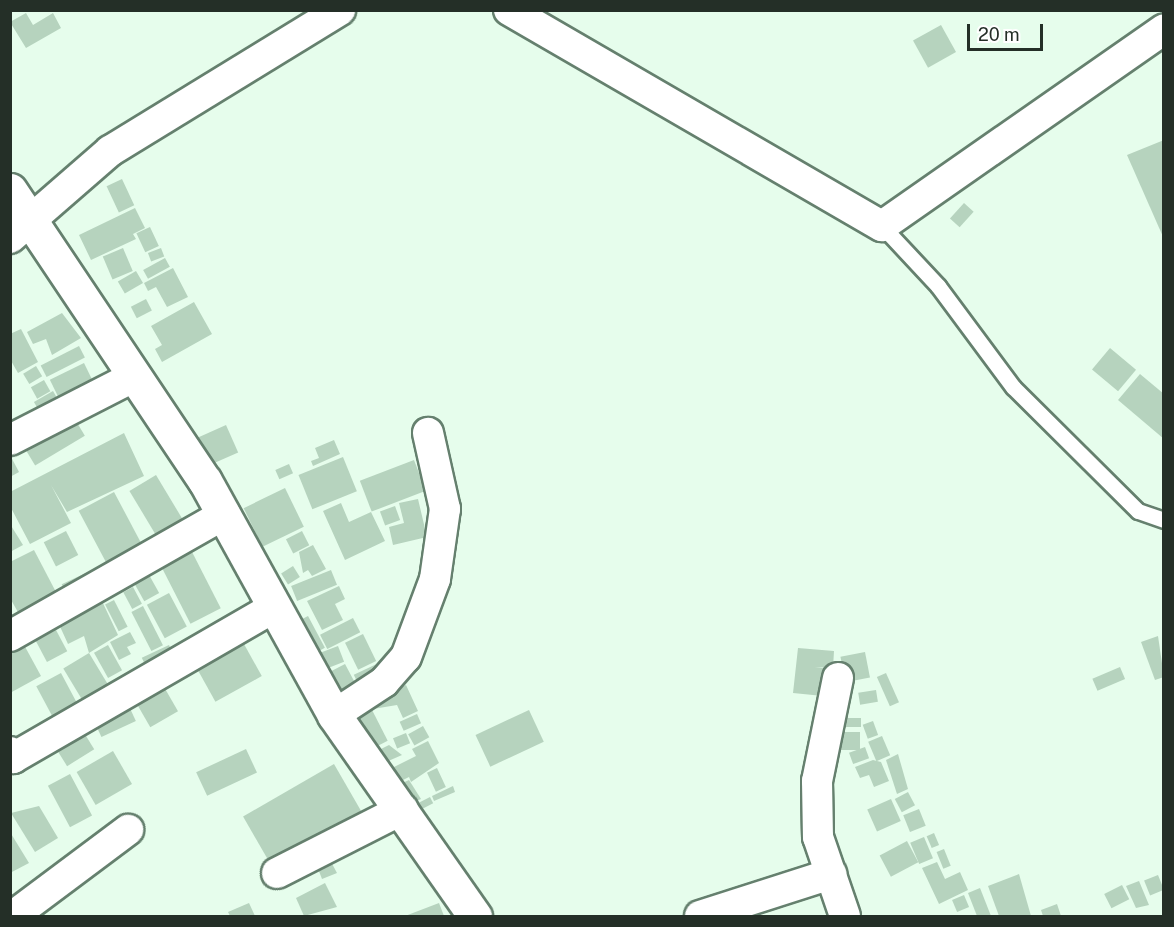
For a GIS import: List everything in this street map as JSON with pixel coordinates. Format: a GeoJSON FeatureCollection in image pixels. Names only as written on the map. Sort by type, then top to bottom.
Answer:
{"type":"FeatureCollection","features":[{"type":"Feature","properties":{"kind":"street"},"geometry":{"type":"LineString","coordinates":[[21,231],[110,151],[340,10]]}},
{"type":"Feature","properties":{"kind":"street"},"geometry":{"type":"LineString","coordinates":[[509,10],[882,226],[1164,29]]}},
{"type":"Feature","properties":{"kind":"street"},"geometry":{"type":"LineString","coordinates":[[10,190],[21,231],[135,376],[225,514],[271,609],[334,715],[403,809],[474,916]]}},
{"type":"Feature","properties":{"kind":"street"},"geometry":{"type":"LineString","coordinates":[[10,440],[135,376]]}},
{"type":"Feature","properties":{"kind":"street"},"geometry":{"type":"LineString","coordinates":[[334,715],[384,682],[406,657],[435,579],[445,509],[428,433]]}},
{"type":"Feature","properties":{"kind":"street"},"geometry":{"type":"LineString","coordinates":[[10,636],[225,514]]}},
{"type":"Feature","properties":{"kind":"street"},"geometry":{"type":"LineString","coordinates":[[10,752],[13,758],[271,609]]}},
{"type":"Feature","properties":{"kind":"street"},"geometry":{"type":"LineString","coordinates":[[838,678],[817,781],[818,837],[846,916]]}},
{"type":"Feature","properties":{"kind":"street"},"geometry":{"type":"LineString","coordinates":[[277,873],[403,809]]}},
{"type":"Feature","properties":{"kind":"street"},"geometry":{"type":"LineString","coordinates":[[13,916],[128,830]]}},
{"type":"Feature","properties":{"kind":"street"},"geometry":{"type":"LineString","coordinates":[[700,916],[831,874]]}},
{"type":"Feature","properties":{"kind":"lane"},"geometry":{"type":"LineString","coordinates":[[882,226],[938,286],[1013,387],[1138,512],[1164,520]]}},
{"type":"Feature","properties":{"kind":"building"},"geometry":{"type":"Polygon","coordinates":[[[26,13],[33,25],[53,13],[61,28],[26,48],[10,22],[26,13]]]}},
{"type":"Feature","properties":{"kind":"building"},"geometry":{"type":"Polygon","coordinates":[[[941,25],[956,52],[928,68],[913,41],[941,25]]]}},
{"type":"Feature","properties":{"kind":"building"},"geometry":{"type":"Polygon","coordinates":[[[1164,140],[1164,239],[1127,155],[1164,140]]]}},
{"type":"Feature","properties":{"kind":"building"},"geometry":{"type":"Polygon","coordinates":[[[122,179],[134,205],[119,212],[107,186],[122,179]]]}},
{"type":"Feature","properties":{"kind":"building"},"geometry":{"type":"Polygon","coordinates":[[[964,203],[974,212],[960,227],[950,219],[964,203]]]}},
{"type":"Feature","properties":{"kind":"building"},"geometry":{"type":"Polygon","coordinates":[[[135,208],[145,228],[133,234],[136,239],[91,260],[79,235],[135,208]]]}},
{"type":"Feature","properties":{"kind":"building"},"geometry":{"type":"Polygon","coordinates":[[[150,227],[159,246],[145,252],[136,233],[150,227]]]}},
{"type":"Feature","properties":{"kind":"building"},"geometry":{"type":"Polygon","coordinates":[[[123,248],[133,271],[113,280],[103,257],[123,248]]]}},
{"type":"Feature","properties":{"kind":"building"},"geometry":{"type":"Polygon","coordinates":[[[161,248],[164,256],[151,261],[148,253],[161,248]]]}},
{"type":"Feature","properties":{"kind":"building"},"geometry":{"type":"Polygon","coordinates":[[[165,258],[170,267],[148,279],[143,270],[165,258]]]}},
{"type":"Feature","properties":{"kind":"building"},"geometry":{"type":"Polygon","coordinates":[[[173,268],[188,297],[167,307],[156,287],[148,291],[144,283],[173,268]]]}},
{"type":"Feature","properties":{"kind":"building"},"geometry":{"type":"Polygon","coordinates":[[[136,271],[143,283],[125,294],[118,282],[136,271]]]}},
{"type":"Feature","properties":{"kind":"building"},"geometry":{"type":"Polygon","coordinates":[[[146,299],[152,311],[137,318],[131,307],[146,299]]]}},
{"type":"Feature","properties":{"kind":"building"},"geometry":{"type":"Polygon","coordinates":[[[194,302],[212,334],[162,362],[155,349],[162,345],[151,326],[194,302]]]}},
{"type":"Feature","properties":{"kind":"building"},"geometry":{"type":"Polygon","coordinates":[[[62,313],[81,338],[52,355],[46,339],[33,344],[27,332],[62,313]]]}},
{"type":"Feature","properties":{"kind":"building"},"geometry":{"type":"Polygon","coordinates":[[[21,329],[38,362],[18,373],[10,359],[10,334],[21,329]]]}},
{"type":"Feature","properties":{"kind":"building"},"geometry":{"type":"Polygon","coordinates":[[[79,346],[85,358],[47,377],[41,366],[79,346]]]}},
{"type":"Feature","properties":{"kind":"building"},"geometry":{"type":"Polygon","coordinates":[[[1110,348],[1136,370],[1118,391],[1092,369],[1110,348]]]}},
{"type":"Feature","properties":{"kind":"building"},"geometry":{"type":"Polygon","coordinates":[[[84,363],[97,390],[63,407],[50,380],[84,363]]]}},
{"type":"Feature","properties":{"kind":"building"},"geometry":{"type":"Polygon","coordinates":[[[36,366],[42,376],[29,384],[23,374],[36,366]]]}},
{"type":"Feature","properties":{"kind":"building"},"geometry":{"type":"Polygon","coordinates":[[[1140,374],[1164,394],[1164,439],[1118,400],[1140,374]]]}},
{"type":"Feature","properties":{"kind":"building"},"geometry":{"type":"Polygon","coordinates":[[[44,380],[50,391],[37,399],[31,387],[44,380]]]}},
{"type":"Feature","properties":{"kind":"building"},"geometry":{"type":"Polygon","coordinates":[[[53,391],[60,403],[41,414],[34,402],[53,391]]]}},
{"type":"Feature","properties":{"kind":"building"},"geometry":{"type":"Polygon","coordinates":[[[73,416],[85,436],[35,466],[23,446],[73,416]]]}},
{"type":"Feature","properties":{"kind":"building"},"geometry":{"type":"Polygon","coordinates":[[[226,425],[238,452],[211,465],[199,437],[226,425]]]}},
{"type":"Feature","properties":{"kind":"building"},"geometry":{"type":"Polygon","coordinates":[[[124,433],[144,476],[67,512],[51,485],[71,523],[30,544],[10,506],[10,492],[124,433]]]}},
{"type":"Feature","properties":{"kind":"building"},"geometry":{"type":"Polygon","coordinates":[[[334,440],[340,454],[313,466],[311,461],[319,458],[315,448],[334,440]]]}},
{"type":"Feature","properties":{"kind":"building"},"geometry":{"type":"Polygon","coordinates":[[[10,455],[19,472],[10,477],[10,455]]]}},
{"type":"Feature","properties":{"kind":"building"},"geometry":{"type":"Polygon","coordinates":[[[343,457],[357,491],[312,509],[298,475],[343,457]]]}},
{"type":"Feature","properties":{"kind":"building"},"geometry":{"type":"Polygon","coordinates":[[[414,460],[426,491],[372,512],[360,481],[414,460]]]}},
{"type":"Feature","properties":{"kind":"building"},"geometry":{"type":"Polygon","coordinates":[[[289,464],[293,473],[279,479],[275,470],[289,464]]]}},
{"type":"Feature","properties":{"kind":"building"},"geometry":{"type":"Polygon","coordinates":[[[156,475],[182,519],[156,535],[129,491],[156,475]]]}},
{"type":"Feature","properties":{"kind":"building"},"geometry":{"type":"Polygon","coordinates":[[[285,488],[304,527],[263,547],[244,508],[285,488]]]}},
{"type":"Feature","properties":{"kind":"building"},"geometry":{"type":"Polygon","coordinates":[[[114,492],[141,543],[106,562],[79,511],[114,492]]]}},
{"type":"Feature","properties":{"kind":"building"},"geometry":{"type":"Polygon","coordinates":[[[418,499],[427,537],[393,545],[389,527],[404,523],[399,503],[418,499]]]}},
{"type":"Feature","properties":{"kind":"building"},"geometry":{"type":"Polygon","coordinates":[[[341,503],[349,522],[371,512],[385,541],[345,560],[323,511],[341,503]]]}},
{"type":"Feature","properties":{"kind":"building"},"geometry":{"type":"Polygon","coordinates":[[[395,506],[400,520],[385,526],[380,511],[395,506]]]}},
{"type":"Feature","properties":{"kind":"building"},"geometry":{"type":"Polygon","coordinates":[[[10,524],[23,545],[10,552],[10,524]]]}},
{"type":"Feature","properties":{"kind":"building"},"geometry":{"type":"Polygon","coordinates":[[[66,531],[78,555],[56,566],[44,542],[66,531]]]}},
{"type":"Feature","properties":{"kind":"building"},"geometry":{"type":"Polygon","coordinates":[[[302,531],[309,545],[293,553],[286,539],[302,531]]]}},
{"type":"Feature","properties":{"kind":"building"},"geometry":{"type":"Polygon","coordinates":[[[313,545],[326,569],[312,576],[308,570],[303,573],[299,552],[313,545]]]}},
{"type":"Feature","properties":{"kind":"building"},"geometry":{"type":"Polygon","coordinates":[[[189,546],[221,608],[190,624],[159,561],[189,546]]]}},
{"type":"Feature","properties":{"kind":"building"},"geometry":{"type":"Polygon","coordinates":[[[34,550],[57,594],[19,614],[10,598],[10,562],[34,550]]]}},
{"type":"Feature","properties":{"kind":"building"},"geometry":{"type":"Polygon","coordinates":[[[293,566],[300,577],[288,584],[281,573],[293,566]]]}},
{"type":"Feature","properties":{"kind":"building"},"geometry":{"type":"Polygon","coordinates":[[[331,570],[337,585],[297,601],[291,586],[331,570]]]}},
{"type":"Feature","properties":{"kind":"building"},"geometry":{"type":"Polygon","coordinates":[[[88,572],[95,587],[69,600],[62,584],[88,572]]]}},
{"type":"Feature","properties":{"kind":"building"},"geometry":{"type":"Polygon","coordinates":[[[148,573],[159,593],[144,601],[133,581],[148,573]]]}},
{"type":"Feature","properties":{"kind":"building"},"geometry":{"type":"Polygon","coordinates":[[[339,586],[345,599],[335,604],[343,620],[322,630],[307,601],[339,586]]]}},
{"type":"Feature","properties":{"kind":"building"},"geometry":{"type":"Polygon","coordinates":[[[133,587],[142,604],[132,609],[123,592],[133,587]]]}},
{"type":"Feature","properties":{"kind":"building"},"geometry":{"type":"Polygon","coordinates":[[[169,593],[187,627],[165,638],[147,605],[169,593]]]}},
{"type":"Feature","properties":{"kind":"building"},"geometry":{"type":"Polygon","coordinates":[[[101,599],[118,635],[89,653],[84,636],[68,644],[57,620],[101,599]]]}},
{"type":"Feature","properties":{"kind":"building"},"geometry":{"type":"Polygon","coordinates":[[[114,600],[128,627],[119,631],[105,605],[114,600]]]}},
{"type":"Feature","properties":{"kind":"building"},"geometry":{"type":"Polygon","coordinates":[[[143,606],[163,645],[151,651],[131,612],[143,606]]]}},
{"type":"Feature","properties":{"kind":"building"},"geometry":{"type":"Polygon","coordinates":[[[308,616],[325,648],[313,654],[297,622],[308,616]]]}},
{"type":"Feature","properties":{"kind":"building"},"geometry":{"type":"Polygon","coordinates":[[[353,618],[360,632],[327,649],[320,635],[353,618]]]}},
{"type":"Feature","properties":{"kind":"building"},"geometry":{"type":"Polygon","coordinates":[[[56,630],[67,651],[47,662],[36,641],[56,630]]]}},
{"type":"Feature","properties":{"kind":"building"},"geometry":{"type":"Polygon","coordinates":[[[130,632],[136,643],[127,647],[131,654],[119,660],[110,642],[130,632]]]}},
{"type":"Feature","properties":{"kind":"building"},"geometry":{"type":"Polygon","coordinates":[[[363,634],[376,661],[358,670],[345,643],[363,634]]]}},
{"type":"Feature","properties":{"kind":"building"},"geometry":{"type":"Polygon","coordinates":[[[239,635],[262,676],[215,702],[193,661],[239,635]]]}},
{"type":"Feature","properties":{"kind":"building"},"geometry":{"type":"Polygon","coordinates":[[[1158,636],[1164,677],[1155,680],[1141,642],[1158,636]]]}},
{"type":"Feature","properties":{"kind":"building"},"geometry":{"type":"Polygon","coordinates":[[[23,643],[41,676],[10,693],[10,649],[23,643]]]}},
{"type":"Feature","properties":{"kind":"building"},"geometry":{"type":"Polygon","coordinates":[[[108,645],[122,670],[108,678],[94,653],[108,645]]]}},
{"type":"Feature","properties":{"kind":"building"},"geometry":{"type":"Polygon","coordinates":[[[169,645],[176,660],[149,673],[142,658],[169,645]]]}},
{"type":"Feature","properties":{"kind":"building"},"geometry":{"type":"Polygon","coordinates":[[[338,646],[344,662],[313,674],[307,658],[338,646]]]}},
{"type":"Feature","properties":{"kind":"building"},"geometry":{"type":"Polygon","coordinates":[[[798,648],[834,651],[833,668],[815,667],[836,670],[833,697],[793,693],[798,648]]]}},
{"type":"Feature","properties":{"kind":"building"},"geometry":{"type":"Polygon","coordinates":[[[865,652],[870,678],[845,682],[840,657],[865,652]]]}},
{"type":"Feature","properties":{"kind":"building"},"geometry":{"type":"Polygon","coordinates":[[[89,653],[111,690],[85,705],[63,668],[89,653]]]}},
{"type":"Feature","properties":{"kind":"building"},"geometry":{"type":"Polygon","coordinates":[[[381,662],[387,675],[360,687],[354,675],[381,662]]]}},
{"type":"Feature","properties":{"kind":"building"},"geometry":{"type":"Polygon","coordinates":[[[345,664],[361,694],[340,704],[318,678],[345,664]]]}},
{"type":"Feature","properties":{"kind":"building"},"geometry":{"type":"Polygon","coordinates":[[[1120,667],[1125,679],[1097,691],[1092,679],[1120,667]]]}},
{"type":"Feature","properties":{"kind":"building"},"geometry":{"type":"Polygon","coordinates":[[[61,673],[80,709],[56,722],[36,686],[61,673]]]}},
{"type":"Feature","properties":{"kind":"building"},"geometry":{"type":"Polygon","coordinates":[[[886,673],[899,702],[890,706],[877,677],[886,673]]]}},
{"type":"Feature","properties":{"kind":"building"},"geometry":{"type":"Polygon","coordinates":[[[160,680],[178,711],[150,727],[132,696],[160,680]]]}},
{"type":"Feature","properties":{"kind":"building"},"geometry":{"type":"Polygon","coordinates":[[[406,685],[418,711],[403,718],[397,705],[373,709],[370,702],[406,685]]]}},
{"type":"Feature","properties":{"kind":"building"},"geometry":{"type":"Polygon","coordinates":[[[876,690],[878,702],[860,705],[858,693],[876,690]]]}},
{"type":"Feature","properties":{"kind":"building"},"geometry":{"type":"Polygon","coordinates":[[[127,702],[136,721],[101,737],[93,718],[127,702]]]}},
{"type":"Feature","properties":{"kind":"building"},"geometry":{"type":"Polygon","coordinates":[[[370,706],[388,741],[367,751],[350,716],[370,706]]]}},
{"type":"Feature","properties":{"kind":"building"},"geometry":{"type":"Polygon","coordinates":[[[529,710],[544,742],[490,767],[476,735],[529,710]]]}},
{"type":"Feature","properties":{"kind":"building"},"geometry":{"type":"Polygon","coordinates":[[[417,714],[421,723],[404,731],[400,722],[417,714]]]}},
{"type":"Feature","properties":{"kind":"building"},"geometry":{"type":"Polygon","coordinates":[[[836,718],[861,718],[861,727],[836,727],[836,718]]]}},
{"type":"Feature","properties":{"kind":"building"},"geometry":{"type":"Polygon","coordinates":[[[873,721],[878,735],[868,739],[863,725],[873,721]]]}},
{"type":"Feature","properties":{"kind":"building"},"geometry":{"type":"Polygon","coordinates":[[[423,726],[429,737],[414,746],[408,734],[423,726]]]}},
{"type":"Feature","properties":{"kind":"building"},"geometry":{"type":"Polygon","coordinates":[[[81,728],[94,749],[67,766],[54,745],[81,728]]]}},
{"type":"Feature","properties":{"kind":"building"},"geometry":{"type":"Polygon","coordinates":[[[835,732],[860,732],[860,750],[835,750],[835,732]]]}},
{"type":"Feature","properties":{"kind":"building"},"geometry":{"type":"Polygon","coordinates":[[[406,733],[410,743],[397,748],[393,738],[406,733]]]}},
{"type":"Feature","properties":{"kind":"building"},"geometry":{"type":"Polygon","coordinates":[[[882,736],[890,755],[876,761],[868,742],[882,736]]]}},
{"type":"Feature","properties":{"kind":"building"},"geometry":{"type":"Polygon","coordinates":[[[428,741],[439,763],[411,782],[409,777],[393,785],[386,771],[416,756],[412,749],[428,741]]]}},
{"type":"Feature","properties":{"kind":"building"},"geometry":{"type":"Polygon","coordinates":[[[389,745],[402,755],[377,766],[371,754],[389,745]]]}},
{"type":"Feature","properties":{"kind":"building"},"geometry":{"type":"Polygon","coordinates":[[[865,747],[869,758],[853,764],[849,753],[865,747]]]}},
{"type":"Feature","properties":{"kind":"building"},"geometry":{"type":"Polygon","coordinates":[[[246,749],[257,773],[207,796],[196,772],[246,749]]]}},
{"type":"Feature","properties":{"kind":"building"},"geometry":{"type":"Polygon","coordinates":[[[113,751],[132,784],[96,805],[77,772],[113,751]]]}},
{"type":"Feature","properties":{"kind":"building"},"geometry":{"type":"Polygon","coordinates":[[[898,754],[908,789],[897,794],[886,760],[898,754]]]}},
{"type":"Feature","properties":{"kind":"building"},"geometry":{"type":"Polygon","coordinates":[[[873,760],[881,762],[889,781],[874,787],[869,775],[860,778],[855,767],[873,760]]]}},
{"type":"Feature","properties":{"kind":"building"},"geometry":{"type":"Polygon","coordinates":[[[334,764],[366,819],[275,872],[243,816],[334,764]]]}},
{"type":"Feature","properties":{"kind":"building"},"geometry":{"type":"Polygon","coordinates":[[[437,768],[446,787],[436,792],[427,773],[437,768]]]}},
{"type":"Feature","properties":{"kind":"building"},"geometry":{"type":"Polygon","coordinates":[[[70,774],[92,815],[70,827],[48,786],[70,774]]]}},
{"type":"Feature","properties":{"kind":"building"},"geometry":{"type":"Polygon","coordinates":[[[409,780],[421,799],[405,806],[396,786],[409,780]]]}},
{"type":"Feature","properties":{"kind":"building"},"geometry":{"type":"Polygon","coordinates":[[[453,786],[455,792],[434,801],[432,796],[453,786]]]}},
{"type":"Feature","properties":{"kind":"building"},"geometry":{"type":"Polygon","coordinates":[[[908,792],[915,805],[902,812],[895,799],[908,792]]]}},
{"type":"Feature","properties":{"kind":"building"},"geometry":{"type":"Polygon","coordinates":[[[430,797],[433,803],[413,814],[410,807],[430,797]]]}},
{"type":"Feature","properties":{"kind":"building"},"geometry":{"type":"Polygon","coordinates":[[[891,799],[901,821],[877,832],[867,810],[891,799]]]}},
{"type":"Feature","properties":{"kind":"building"},"geometry":{"type":"Polygon","coordinates":[[[39,806],[58,838],[35,852],[11,813],[39,806]]]}},
{"type":"Feature","properties":{"kind":"building"},"geometry":{"type":"Polygon","coordinates":[[[919,809],[926,826],[910,832],[903,815],[919,809]]]}},
{"type":"Feature","properties":{"kind":"building"},"geometry":{"type":"Polygon","coordinates":[[[10,832],[29,863],[10,873],[10,832]]]}},
{"type":"Feature","properties":{"kind":"building"},"geometry":{"type":"Polygon","coordinates":[[[934,833],[939,845],[932,848],[927,836],[934,833]]]}},
{"type":"Feature","properties":{"kind":"building"},"geometry":{"type":"Polygon","coordinates":[[[924,837],[933,858],[919,864],[910,843],[924,837]]]}},
{"type":"Feature","properties":{"kind":"building"},"geometry":{"type":"Polygon","coordinates":[[[907,841],[918,862],[891,877],[880,856],[907,841]]]}},
{"type":"Feature","properties":{"kind":"building"},"geometry":{"type":"Polygon","coordinates":[[[944,849],[951,866],[943,869],[937,852],[944,849]]]}},
{"type":"Feature","properties":{"kind":"building"},"geometry":{"type":"Polygon","coordinates":[[[330,860],[337,873],[322,879],[317,866],[330,860]]]}},
{"type":"Feature","properties":{"kind":"building"},"geometry":{"type":"Polygon","coordinates":[[[937,862],[945,879],[960,872],[968,890],[939,904],[922,868],[937,862]]]}},
{"type":"Feature","properties":{"kind":"building"},"geometry":{"type":"Polygon","coordinates":[[[1019,874],[1031,916],[999,916],[988,886],[1019,874]]]}},
{"type":"Feature","properties":{"kind":"building"},"geometry":{"type":"Polygon","coordinates":[[[1158,875],[1164,890],[1150,895],[1144,881],[1158,875]]]}},
{"type":"Feature","properties":{"kind":"building"},"geometry":{"type":"Polygon","coordinates":[[[1139,881],[1149,905],[1136,908],[1126,886],[1139,881]]]}},
{"type":"Feature","properties":{"kind":"building"},"geometry":{"type":"Polygon","coordinates":[[[325,883],[337,907],[304,916],[296,898],[325,883]]]}},
{"type":"Feature","properties":{"kind":"building"},"geometry":{"type":"Polygon","coordinates":[[[1122,885],[1129,899],[1111,908],[1104,894],[1122,885]]]}},
{"type":"Feature","properties":{"kind":"building"},"geometry":{"type":"Polygon","coordinates":[[[980,888],[991,916],[977,916],[968,893],[980,888]]]}},
{"type":"Feature","properties":{"kind":"building"},"geometry":{"type":"Polygon","coordinates":[[[964,895],[969,907],[957,912],[952,900],[964,895]]]}},
{"type":"Feature","properties":{"kind":"building"},"geometry":{"type":"Polygon","coordinates":[[[249,903],[255,916],[230,916],[228,912],[249,903]]]}},
{"type":"Feature","properties":{"kind":"building"},"geometry":{"type":"Polygon","coordinates":[[[439,903],[444,916],[405,916],[439,903]]]}},
{"type":"Feature","properties":{"kind":"building"},"geometry":{"type":"Polygon","coordinates":[[[1057,904],[1061,916],[1043,916],[1041,910],[1057,904]]]}}]}
